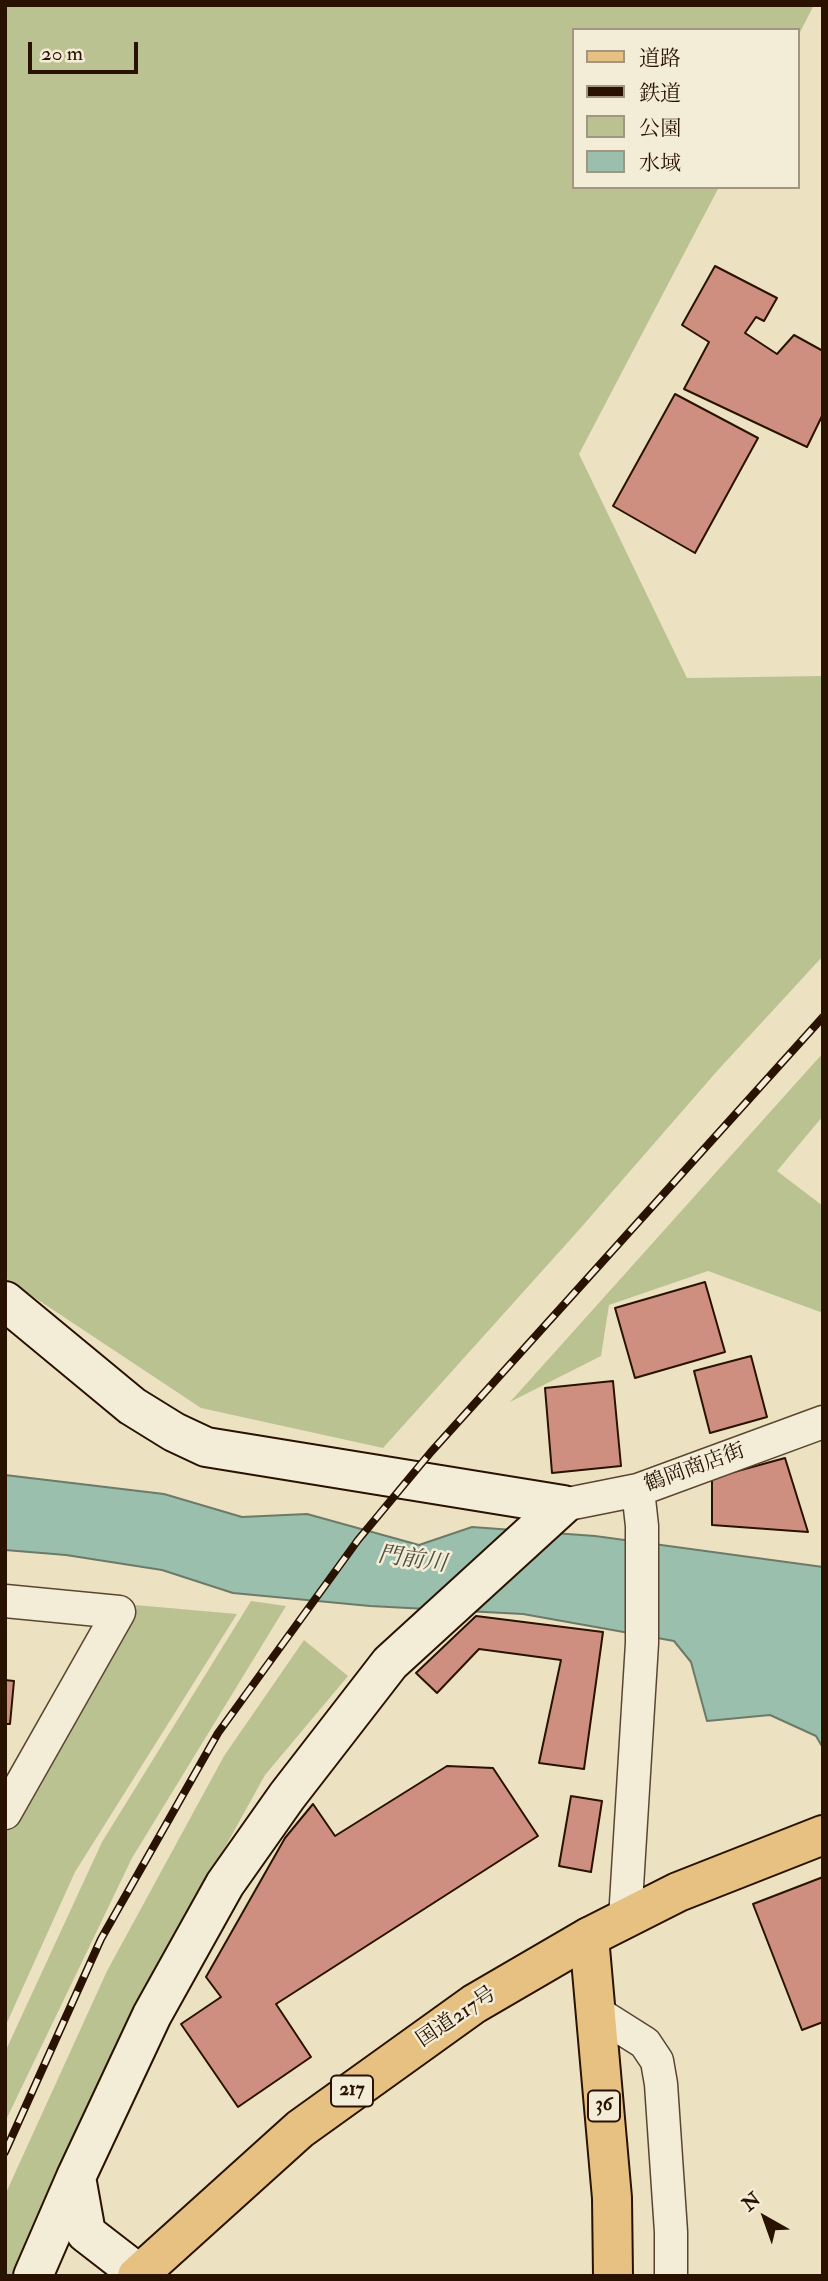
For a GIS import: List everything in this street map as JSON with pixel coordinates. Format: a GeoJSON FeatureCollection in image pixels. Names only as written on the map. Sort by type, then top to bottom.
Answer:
{"type":"FeatureCollection","features":[{"type":"Feature","properties":{"kind":"main road","name":"国道217号"},"geometry":{"type":"LineString","coordinates":[[138,2275],[300,2129],[474,2004],[589,1937],[678,1892],[823,1835]]}},
{"type":"Feature","properties":{"kind":"main road","name":"36"},"geometry":{"type":"LineString","coordinates":[[589,1937],[612,2198],[613,2276]]}},
{"type":"Feature","properties":{"kind":"street"},"geometry":{"type":"LineString","coordinates":[[5,1301],[132,1406],[174,1432],[206,1447],[551,1516]]}},
{"type":"Feature","properties":{"kind":"street","name":"鶴岡商店街"},"geometry":{"type":"LineString","coordinates":[[551,1516],[638,1490],[823,1422]]}},
{"type":"Feature","properties":{"kind":"street"},"geometry":{"type":"LineString","coordinates":[[625,1919],[642,1643],[642,1526],[638,1490]]}},
{"type":"Feature","properties":{"kind":"street"},"geometry":{"type":"LineString","coordinates":[[33,2276],[152,2015],[225,1884],[287,1796],[390,1663],[551,1516]]}},
{"type":"Feature","properties":{"kind":"street"},"geometry":{"type":"LineString","coordinates":[[5,1601],[119,1612],[5,1813]]}},
{"type":"Feature","properties":{"kind":"street"},"geometry":{"type":"LineString","coordinates":[[596,2012],[645,2043],[657,2061],[669,2205],[671,2276]]}},
{"type":"Feature","properties":{"kind":"street"},"geometry":{"type":"LineString","coordinates":[[76,2177],[86,2233],[138,2275]]}},
{"type":"Feature","properties":{"kind":"green space"},"geometry":{"type":"Polygon","coordinates":[[[5,5],[814,5],[800,32],[800,28],[572,28],[572,189],[718,189],[579,454],[687,678],[823,676],[823,956],[718,1070],[383,1448],[201,1408],[5,1278],[5,5]]]}},
{"type":"Feature","properties":{"kind":"green space"},"geometry":{"type":"Polygon","coordinates":[[[823,1053],[823,1116],[777,1171],[823,1206],[823,1313],[708,1271],[609,1305],[601,1356],[510,1402],[823,1053]]]}},
{"type":"Feature","properties":{"kind":"green space"},"geometry":{"type":"Polygon","coordinates":[[[251,1601],[286,1606],[132,1858],[5,2122],[5,2052],[102,1842],[251,1601]]]}},
{"type":"Feature","properties":{"kind":"green space"},"geometry":{"type":"Polygon","coordinates":[[[135,1605],[237,1614],[75,1872],[5,2027],[5,1834],[135,1605]]]}},
{"type":"Feature","properties":{"kind":"green space"},"geometry":{"type":"Polygon","coordinates":[[[304,1640],[348,1676],[265,1775],[213,1869],[17,2276],[5,2276],[5,2195],[107,1971],[224,1756],[304,1640]]]}},
{"type":"Feature","properties":{"kind":"water","name":"門前川"},"geometry":{"type":"Polygon","coordinates":[[[5,1475],[164,1494],[242,1517],[307,1514],[419,1545],[472,1527],[595,1536],[823,1567],[823,1748],[816,1736],[770,1715],[707,1721],[691,1662],[674,1641],[523,1614],[370,1606],[233,1593],[162,1570],[66,1555],[5,1550],[5,1475]]]}},
{"type":"Feature","properties":{"kind":"building"},"geometry":{"type":"Polygon","coordinates":[[[715,266],[777,298],[764,321],[756,317],[745,333],[777,354],[794,335],[823,351],[823,414],[807,447],[684,389],[709,342],[682,325],[715,266]]]}},
{"type":"Feature","properties":{"kind":"building"},"geometry":{"type":"Polygon","coordinates":[[[675,394],[758,438],[695,553],[613,506],[675,394]]]}},
{"type":"Feature","properties":{"kind":"building"},"geometry":{"type":"Polygon","coordinates":[[[705,1282],[725,1352],[635,1378],[615,1308],[705,1282]]]}},
{"type":"Feature","properties":{"kind":"building"},"geometry":{"type":"Polygon","coordinates":[[[751,1356],[767,1417],[710,1433],[694,1371],[751,1356]]]}},
{"type":"Feature","properties":{"kind":"building"},"geometry":{"type":"Polygon","coordinates":[[[613,1381],[621,1466],[552,1473],[545,1388],[613,1381]]]}},
{"type":"Feature","properties":{"kind":"building"},"geometry":{"type":"Polygon","coordinates":[[[785,1458],[808,1532],[712,1525],[712,1478],[785,1458]]]}},
{"type":"Feature","properties":{"kind":"building"},"geometry":{"type":"Polygon","coordinates":[[[476,1616],[603,1632],[584,1769],[539,1763],[561,1660],[479,1649],[437,1693],[416,1673],[476,1616]]]}},
{"type":"Feature","properties":{"kind":"building"},"geometry":{"type":"Polygon","coordinates":[[[5,1680],[14,1681],[10,1724],[5,1724],[5,1680]]]}},
{"type":"Feature","properties":{"kind":"building"},"geometry":{"type":"Polygon","coordinates":[[[447,1766],[493,1768],[538,1836],[276,2004],[311,2057],[238,2107],[181,2024],[221,1997],[206,1977],[285,1838],[313,1804],[335,1836],[447,1766]]]}},
{"type":"Feature","properties":{"kind":"building"},"geometry":{"type":"Polygon","coordinates":[[[571,1796],[602,1801],[591,1872],[559,1866],[571,1796]]]}},
{"type":"Feature","properties":{"kind":"building"},"geometry":{"type":"Polygon","coordinates":[[[823,1877],[823,2022],[802,2030],[753,1904],[823,1877]]]}},
{"type":"Feature","properties":{"kind":"railway"},"geometry":{"type":"LineString","coordinates":[[5,2152],[101,1939],[218,1733],[358,1540],[431,1452],[823,1017]]}}]}
